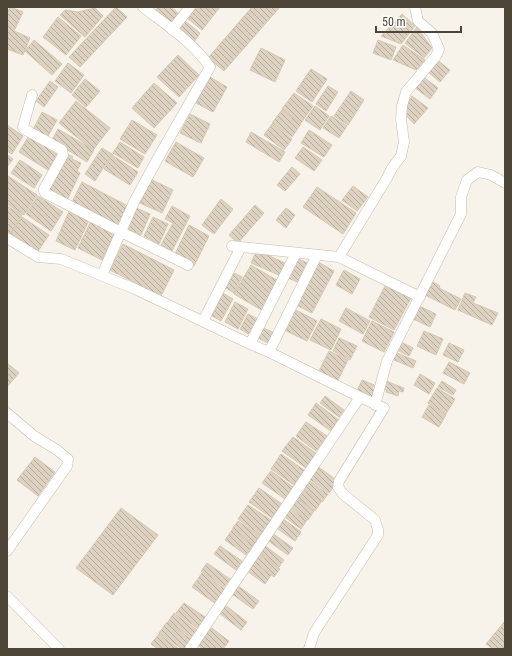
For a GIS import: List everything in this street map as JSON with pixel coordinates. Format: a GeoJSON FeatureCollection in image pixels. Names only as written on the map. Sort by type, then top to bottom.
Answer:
{"type":"FeatureCollection","features":[{"type":"Feature","properties":{"kind":"street"},"geometry":{"type":"LineString","coordinates":[[102,275],[134,202],[210,67],[194,47],[143,7]]}},
{"type":"Feature","properties":{"kind":"street"},"geometry":{"type":"LineString","coordinates":[[172,30],[190,7]]}},
{"type":"Feature","properties":{"kind":"street"},"geometry":{"type":"LineString","coordinates":[[339,257],[400,156],[404,142],[402,106],[406,92],[436,56],[440,49],[432,33],[418,21],[415,7]]}},
{"type":"Feature","properties":{"kind":"street"},"geometry":{"type":"LineString","coordinates":[[32,95],[23,127],[24,129],[62,150],[63,152],[44,191],[45,193],[188,265]]}},
{"type":"Feature","properties":{"kind":"street"},"geometry":{"type":"LineString","coordinates":[[375,405],[388,361],[461,214],[462,197],[467,180],[478,172],[491,175],[505,183]]}},
{"type":"Feature","properties":{"kind":"street"},"geometry":{"type":"LineString","coordinates":[[7,238],[38,256],[61,259],[135,288],[375,405],[384,408],[339,481],[338,487],[343,494],[375,520],[378,535],[314,633],[309,649]]}},
{"type":"Feature","properties":{"kind":"street"},"geometry":{"type":"LineString","coordinates":[[203,321],[236,247],[339,257],[420,297]]}},
{"type":"Feature","properties":{"kind":"street"},"geometry":{"type":"LineString","coordinates":[[250,344],[296,253]]}},
{"type":"Feature","properties":{"kind":"street"},"geometry":{"type":"LineString","coordinates":[[269,352],[317,255]]}},
{"type":"Feature","properties":{"kind":"street"},"geometry":{"type":"LineString","coordinates":[[190,649],[360,397]]}},
{"type":"Feature","properties":{"kind":"street"},"geometry":{"type":"LineString","coordinates":[[7,413],[34,436],[57,450],[68,459],[68,466],[7,552]]}},
{"type":"Feature","properties":{"kind":"street"},"geometry":{"type":"LineString","coordinates":[[7,596],[59,649]]}},
{"type":"Feature","properties":{"kind":"building"},"geometry":{"type":"Polygon","coordinates":[[[10,7],[23,12],[14,31],[30,38],[23,55],[7,49],[7,14],[10,7]]]}},
{"type":"Feature","properties":{"kind":"building"},"geometry":{"type":"Polygon","coordinates":[[[116,7],[127,17],[80,67],[69,57],[116,7]]]}},
{"type":"Feature","properties":{"kind":"building"},"geometry":{"type":"Polygon","coordinates":[[[158,7],[171,7],[178,13],[171,22],[156,10],[158,7]]]}},
{"type":"Feature","properties":{"kind":"building"},"geometry":{"type":"Polygon","coordinates":[[[196,7],[220,7],[202,30],[187,18],[196,7]]]}},
{"type":"Feature","properties":{"kind":"building"},"geometry":{"type":"Polygon","coordinates":[[[252,7],[280,7],[224,71],[208,58],[252,7]]]}},
{"type":"Feature","properties":{"kind":"building"},"geometry":{"type":"Polygon","coordinates":[[[95,8],[103,16],[85,37],[60,15],[65,10],[78,12],[95,8]]]}},
{"type":"Feature","properties":{"kind":"building"},"geometry":{"type":"Polygon","coordinates":[[[402,14],[415,26],[401,44],[381,36],[402,14]]]}},
{"type":"Feature","properties":{"kind":"building"},"geometry":{"type":"Polygon","coordinates":[[[58,17],[81,36],[66,55],[43,37],[58,17]]]}},
{"type":"Feature","properties":{"kind":"building"},"geometry":{"type":"Polygon","coordinates":[[[185,21],[200,33],[194,42],[178,30],[185,21]]]}},
{"type":"Feature","properties":{"kind":"building"},"geometry":{"type":"Polygon","coordinates":[[[417,27],[432,48],[424,58],[405,43],[417,27]]]}},
{"type":"Feature","properties":{"kind":"building"},"geometry":{"type":"Polygon","coordinates":[[[34,40],[62,64],[52,75],[25,51],[34,40]]]}},
{"type":"Feature","properties":{"kind":"building"},"geometry":{"type":"Polygon","coordinates":[[[378,40],[396,47],[391,60],[373,53],[378,40]]]}},
{"type":"Feature","properties":{"kind":"building"},"geometry":{"type":"Polygon","coordinates":[[[403,45],[425,60],[416,70],[393,60],[403,45]]]}},
{"type":"Feature","properties":{"kind":"building"},"geometry":{"type":"Polygon","coordinates":[[[261,48],[285,60],[275,82],[250,70],[261,48]]]}},
{"type":"Feature","properties":{"kind":"building"},"geometry":{"type":"Polygon","coordinates":[[[178,55],[199,75],[179,97],[157,77],[178,55]]]}},
{"type":"Feature","properties":{"kind":"building"},"geometry":{"type":"Polygon","coordinates":[[[436,59],[450,70],[440,82],[427,71],[436,59]]]}},
{"type":"Feature","properties":{"kind":"building"},"geometry":{"type":"Polygon","coordinates":[[[68,63],[84,75],[71,93],[55,81],[68,63]]]}},
{"type":"Feature","properties":{"kind":"building"},"geometry":{"type":"Polygon","coordinates":[[[311,69],[327,79],[312,102],[296,91],[311,69]]]}},
{"type":"Feature","properties":{"kind":"building"},"geometry":{"type":"Polygon","coordinates":[[[422,76],[438,88],[430,99],[414,87],[422,76]]]}},
{"type":"Feature","properties":{"kind":"building"},"geometry":{"type":"Polygon","coordinates":[[[210,77],[227,87],[213,112],[196,103],[210,77]]]}},
{"type":"Feature","properties":{"kind":"building"},"geometry":{"type":"Polygon","coordinates":[[[85,79],[100,91],[86,107],[72,95],[85,79]]]}},
{"type":"Feature","properties":{"kind":"building"},"geometry":{"type":"Polygon","coordinates":[[[50,81],[58,87],[44,107],[36,101],[50,81]]]}},
{"type":"Feature","properties":{"kind":"building"},"geometry":{"type":"Polygon","coordinates":[[[154,83],[177,103],[154,128],[132,108],[154,83]]]}},
{"type":"Feature","properties":{"kind":"building"},"geometry":{"type":"Polygon","coordinates":[[[328,86],[338,92],[326,111],[316,104],[328,86]]]}},
{"type":"Feature","properties":{"kind":"building"},"geometry":{"type":"Polygon","coordinates":[[[351,91],[364,100],[348,125],[334,116],[351,91]]]}},
{"type":"Feature","properties":{"kind":"building"},"geometry":{"type":"Polygon","coordinates":[[[294,93],[313,106],[301,123],[282,109],[294,93]]]}},
{"type":"Feature","properties":{"kind":"building"},"geometry":{"type":"Polygon","coordinates":[[[412,96],[428,108],[414,124],[403,112],[412,96]]]}},
{"type":"Feature","properties":{"kind":"building"},"geometry":{"type":"Polygon","coordinates":[[[76,101],[110,128],[93,150],[59,123],[76,101]]]}},
{"type":"Feature","properties":{"kind":"building"},"geometry":{"type":"Polygon","coordinates":[[[315,106],[329,116],[320,130],[305,120],[315,106]]]}},
{"type":"Feature","properties":{"kind":"building"},"geometry":{"type":"Polygon","coordinates":[[[282,110],[301,124],[292,137],[272,123],[282,110]]]}},
{"type":"Feature","properties":{"kind":"building"},"geometry":{"type":"Polygon","coordinates":[[[42,112],[57,120],[47,138],[34,128],[42,112]]]}},
{"type":"Feature","properties":{"kind":"building"},"geometry":{"type":"Polygon","coordinates":[[[190,114],[210,124],[201,143],[180,133],[190,114]]]}},
{"type":"Feature","properties":{"kind":"building"},"geometry":{"type":"Polygon","coordinates":[[[331,116],[347,126],[339,138],[323,128],[331,116]]]}},
{"type":"Feature","properties":{"kind":"building"},"geometry":{"type":"Polygon","coordinates":[[[132,120],[157,135],[145,154],[120,139],[132,120]]]}},
{"type":"Feature","properties":{"kind":"building"},"geometry":{"type":"Polygon","coordinates":[[[272,124],[292,139],[284,150],[264,135],[272,124]]]}},
{"type":"Feature","properties":{"kind":"building"},"geometry":{"type":"Polygon","coordinates":[[[7,125],[23,136],[12,154],[7,151],[7,125]]]}},
{"type":"Feature","properties":{"kind":"building"},"geometry":{"type":"Polygon","coordinates":[[[58,129],[94,150],[87,162],[52,140],[58,129]]]}},
{"type":"Feature","properties":{"kind":"building"},"geometry":{"type":"Polygon","coordinates":[[[309,130],[332,145],[324,157],[301,143],[309,130]]]}},
{"type":"Feature","properties":{"kind":"building"},"geometry":{"type":"Polygon","coordinates":[[[251,132],[285,152],[279,162],[246,142],[251,132]]]}},
{"type":"Feature","properties":{"kind":"building"},"geometry":{"type":"Polygon","coordinates":[[[30,134],[59,152],[48,170],[19,152],[30,134]]]}},
{"type":"Feature","properties":{"kind":"building"},"geometry":{"type":"Polygon","coordinates":[[[120,142],[144,157],[138,168],[113,153],[120,142]]]}},
{"type":"Feature","properties":{"kind":"building"},"geometry":{"type":"Polygon","coordinates":[[[176,142],[204,158],[193,177],[165,161],[176,142]]]}},
{"type":"Feature","properties":{"kind":"building"},"geometry":{"type":"Polygon","coordinates":[[[303,147],[322,160],[314,171],[295,158],[303,147]]]}},
{"type":"Feature","properties":{"kind":"building"},"geometry":{"type":"Polygon","coordinates":[[[102,148],[112,154],[95,181],[85,174],[102,148]]]}},
{"type":"Feature","properties":{"kind":"building"},"geometry":{"type":"Polygon","coordinates":[[[65,153],[73,157],[72,159],[81,163],[77,171],[80,173],[67,200],[48,191],[65,153]]]}},
{"type":"Feature","properties":{"kind":"building"},"geometry":{"type":"Polygon","coordinates":[[[7,155],[13,159],[7,167],[7,155]]]}},
{"type":"Feature","properties":{"kind":"building"},"geometry":{"type":"Polygon","coordinates":[[[112,155],[138,172],[130,185],[104,169],[112,155]]]}},
{"type":"Feature","properties":{"kind":"building"},"geometry":{"type":"Polygon","coordinates":[[[20,160],[42,175],[34,188],[11,173],[20,160]]]}},
{"type":"Feature","properties":{"kind":"building"},"geometry":{"type":"Polygon","coordinates":[[[292,167],[300,174],[285,191],[277,185],[292,167]]]}},
{"type":"Feature","properties":{"kind":"building"},"geometry":{"type":"Polygon","coordinates":[[[8,176],[37,195],[24,215],[7,204],[8,176]]]}},
{"type":"Feature","properties":{"kind":"building"},"geometry":{"type":"Polygon","coordinates":[[[150,179],[173,190],[162,213],[138,202],[150,179]]]}},
{"type":"Feature","properties":{"kind":"building"},"geometry":{"type":"Polygon","coordinates":[[[82,182],[128,206],[118,226],[72,202],[82,182]]]}},
{"type":"Feature","properties":{"kind":"building"},"geometry":{"type":"Polygon","coordinates":[[[353,186],[368,197],[357,211],[342,200],[353,186]]]}},
{"type":"Feature","properties":{"kind":"building"},"geometry":{"type":"Polygon","coordinates":[[[317,187],[356,213],[343,234],[303,207],[317,187]]]}},
{"type":"Feature","properties":{"kind":"building"},"geometry":{"type":"Polygon","coordinates":[[[38,196],[63,212],[51,231],[26,214],[38,196]]]}},
{"type":"Feature","properties":{"kind":"building"},"geometry":{"type":"Polygon","coordinates":[[[221,199],[233,209],[214,234],[202,225],[221,199]]]}},
{"type":"Feature","properties":{"kind":"building"},"geometry":{"type":"Polygon","coordinates":[[[255,205],[264,213],[238,243],[229,235],[255,205]]]}},
{"type":"Feature","properties":{"kind":"building"},"geometry":{"type":"Polygon","coordinates":[[[7,206],[22,215],[8,237],[7,237],[7,206]]]}},
{"type":"Feature","properties":{"kind":"building"},"geometry":{"type":"Polygon","coordinates":[[[172,206],[190,216],[172,251],[161,245],[173,223],[165,219],[172,206]]]}},
{"type":"Feature","properties":{"kind":"building"},"geometry":{"type":"Polygon","coordinates":[[[136,208],[150,214],[141,235],[126,228],[136,208]]]}},
{"type":"Feature","properties":{"kind":"building"},"geometry":{"type":"Polygon","coordinates":[[[286,208],[295,215],[286,228],[276,220],[286,208]]]}},
{"type":"Feature","properties":{"kind":"building"},"geometry":{"type":"Polygon","coordinates":[[[70,209],[90,218],[75,250],[56,241],[70,209]]]}},
{"type":"Feature","properties":{"kind":"building"},"geometry":{"type":"Polygon","coordinates":[[[22,217],[49,235],[36,254],[9,236],[22,217]]]}},
{"type":"Feature","properties":{"kind":"building"},"geometry":{"type":"Polygon","coordinates":[[[153,217],[168,224],[159,244],[144,236],[153,217]]]}},
{"type":"Feature","properties":{"kind":"building"},"geometry":{"type":"Polygon","coordinates":[[[92,219],[116,231],[102,260],[78,248],[92,219]]]}},
{"type":"Feature","properties":{"kind":"building"},"geometry":{"type":"Polygon","coordinates":[[[189,225],[209,236],[194,266],[174,256],[189,225]]]}},
{"type":"Feature","properties":{"kind":"building"},"geometry":{"type":"Polygon","coordinates":[[[123,244],[174,270],[161,296],[110,270],[123,244]]]}},
{"type":"Feature","properties":{"kind":"building"},"geometry":{"type":"Polygon","coordinates":[[[257,250],[287,264],[281,276],[251,263],[257,250]]]}},
{"type":"Feature","properties":{"kind":"building"},"geometry":{"type":"Polygon","coordinates":[[[296,258],[310,264],[302,284],[288,278],[296,258]]]}},
{"type":"Feature","properties":{"kind":"building"},"geometry":{"type":"Polygon","coordinates":[[[318,262],[334,271],[312,313],[296,305],[318,262]]]}},
{"type":"Feature","properties":{"kind":"building"},"geometry":{"type":"Polygon","coordinates":[[[251,265],[280,282],[263,311],[234,294],[251,265]]]}},
{"type":"Feature","properties":{"kind":"building"},"geometry":{"type":"Polygon","coordinates":[[[344,270],[360,279],[352,294],[336,285],[344,270]]]}},
{"type":"Feature","properties":{"kind":"building"},"geometry":{"type":"Polygon","coordinates":[[[230,271],[242,277],[234,293],[223,286],[230,271]]]}},
{"type":"Feature","properties":{"kind":"building"},"geometry":{"type":"Polygon","coordinates":[[[430,280],[440,286],[439,288],[461,299],[455,310],[423,294],[430,280]]]}},
{"type":"Feature","properties":{"kind":"building"},"geometry":{"type":"Polygon","coordinates":[[[386,284],[411,298],[394,330],[369,317],[386,284]]]}},
{"type":"Feature","properties":{"kind":"building"},"geometry":{"type":"Polygon","coordinates":[[[221,292],[233,299],[221,321],[209,314],[221,292]]]}},
{"type":"Feature","properties":{"kind":"building"},"geometry":{"type":"Polygon","coordinates":[[[465,293],[476,297],[473,303],[498,313],[492,325],[458,310],[465,293]]]}},
{"type":"Feature","properties":{"kind":"building"},"geometry":{"type":"Polygon","coordinates":[[[235,302],[248,309],[238,329],[225,322],[235,302]]]}},
{"type":"Feature","properties":{"kind":"building"},"geometry":{"type":"Polygon","coordinates":[[[417,305],[436,314],[430,327],[411,318],[417,305]]]}},
{"type":"Feature","properties":{"kind":"building"},"geometry":{"type":"Polygon","coordinates":[[[292,308],[317,321],[307,341],[282,329],[292,308]]]}},
{"type":"Feature","properties":{"kind":"building"},"geometry":{"type":"Polygon","coordinates":[[[346,308],[370,321],[363,334],[339,321],[346,308]]]}},
{"type":"Feature","properties":{"kind":"building"},"geometry":{"type":"Polygon","coordinates":[[[248,314],[260,320],[252,336],[240,329],[248,314]]]}},
{"type":"Feature","properties":{"kind":"building"},"geometry":{"type":"Polygon","coordinates":[[[321,319],[341,329],[331,350],[310,340],[321,319]]]}},
{"type":"Feature","properties":{"kind":"building"},"geometry":{"type":"Polygon","coordinates":[[[372,321],[394,332],[384,352],[362,341],[372,321]]]}},
{"type":"Feature","properties":{"kind":"building"},"geometry":{"type":"Polygon","coordinates":[[[261,327],[275,333],[270,344],[256,337],[261,327]]]}},
{"type":"Feature","properties":{"kind":"building"},"geometry":{"type":"Polygon","coordinates":[[[424,331],[443,339],[436,355],[417,346],[424,331]]]}},
{"type":"Feature","properties":{"kind":"building"},"geometry":{"type":"Polygon","coordinates":[[[339,338],[357,346],[350,360],[333,351],[339,338]]]}},
{"type":"Feature","properties":{"kind":"building"},"geometry":{"type":"Polygon","coordinates":[[[401,342],[413,348],[409,356],[397,350],[401,342]]]}},
{"type":"Feature","properties":{"kind":"building"},"geometry":{"type":"Polygon","coordinates":[[[449,343],[464,350],[458,362],[443,355],[449,343]]]}},
{"type":"Feature","properties":{"kind":"building"},"geometry":{"type":"Polygon","coordinates":[[[329,351],[348,360],[337,382],[318,373],[329,351]]]}},
{"type":"Feature","properties":{"kind":"building"},"geometry":{"type":"Polygon","coordinates":[[[395,352],[416,361],[413,368],[392,359],[395,352]]]}},
{"type":"Feature","properties":{"kind":"building"},"geometry":{"type":"Polygon","coordinates":[[[449,362],[470,373],[464,384],[443,373],[449,362]]]}},
{"type":"Feature","properties":{"kind":"building"},"geometry":{"type":"Polygon","coordinates":[[[7,363],[19,373],[7,387],[7,363]]]}},
{"type":"Feature","properties":{"kind":"building"},"geometry":{"type":"Polygon","coordinates":[[[420,374],[435,383],[429,394],[414,385],[420,374]]]}},
{"type":"Feature","properties":{"kind":"building"},"geometry":{"type":"Polygon","coordinates":[[[362,380],[374,385],[372,389],[376,390],[372,400],[356,393],[362,380]]]}},
{"type":"Feature","properties":{"kind":"building"},"geometry":{"type":"Polygon","coordinates":[[[386,381],[404,388],[403,392],[399,391],[398,396],[386,392],[387,390],[383,388],[386,381]]]}},
{"type":"Feature","properties":{"kind":"building"},"geometry":{"type":"Polygon","coordinates":[[[442,381],[456,390],[453,395],[438,387],[442,381]]]}},
{"type":"Feature","properties":{"kind":"building"},"geometry":{"type":"Polygon","coordinates":[[[437,388],[455,399],[446,414],[428,403],[437,388]]]}},
{"type":"Feature","properties":{"kind":"building"},"geometry":{"type":"Polygon","coordinates":[[[325,396],[344,410],[339,417],[320,403],[325,396]]]}},
{"type":"Feature","properties":{"kind":"building"},"geometry":{"type":"Polygon","coordinates":[[[316,403],[339,420],[331,431],[308,415],[316,403]]]}},
{"type":"Feature","properties":{"kind":"building"},"geometry":{"type":"Polygon","coordinates":[[[429,405],[446,415],[439,427],[422,417],[429,405]]]}},
{"type":"Feature","properties":{"kind":"building"},"geometry":{"type":"Polygon","coordinates":[[[306,422],[327,436],[316,451],[296,436],[306,422]]]}},
{"type":"Feature","properties":{"kind":"building"},"geometry":{"type":"Polygon","coordinates":[[[293,437],[317,454],[306,468],[282,451],[293,437]]]}},
{"type":"Feature","properties":{"kind":"building"},"geometry":{"type":"Polygon","coordinates":[[[281,454],[304,470],[294,485],[271,469],[281,454]]]}},
{"type":"Feature","properties":{"kind":"building"},"geometry":{"type":"Polygon","coordinates":[[[35,457],[55,472],[38,496],[17,480],[35,457]]]}},
{"type":"Feature","properties":{"kind":"building"},"geometry":{"type":"Polygon","coordinates":[[[317,466],[338,481],[329,493],[308,478],[317,466]]]}},
{"type":"Feature","properties":{"kind":"building"},"geometry":{"type":"Polygon","coordinates":[[[271,471],[293,487],[285,499],[262,483],[271,471]]]}},
{"type":"Feature","properties":{"kind":"building"},"geometry":{"type":"Polygon","coordinates":[[[307,479],[328,494],[322,502],[301,488],[307,479]]]}},
{"type":"Feature","properties":{"kind":"building"},"geometry":{"type":"Polygon","coordinates":[[[259,488],[282,504],[272,518],[249,502],[259,488]]]}},
{"type":"Feature","properties":{"kind":"building"},"geometry":{"type":"Polygon","coordinates":[[[301,488],[321,502],[315,511],[295,497],[301,488]]]}},
{"type":"Feature","properties":{"kind":"building"},"geometry":{"type":"Polygon","coordinates":[[[295,497],[314,511],[308,520],[289,506],[295,497]]]}},
{"type":"Feature","properties":{"kind":"building"},"geometry":{"type":"Polygon","coordinates":[[[248,505],[271,520],[260,535],[238,519],[248,505]]]}},
{"type":"Feature","properties":{"kind":"building"},"geometry":{"type":"Polygon","coordinates":[[[288,507],[307,520],[301,529],[282,515],[288,507]]]}},
{"type":"Feature","properties":{"kind":"building"},"geometry":{"type":"Polygon","coordinates":[[[121,508],[158,535],[113,595],[76,568],[121,508]]]}},
{"type":"Feature","properties":{"kind":"building"},"geometry":{"type":"Polygon","coordinates":[[[282,518],[301,532],[295,541],[275,527],[282,518]]]}},
{"type":"Feature","properties":{"kind":"building"},"geometry":{"type":"Polygon","coordinates":[[[238,521],[260,536],[254,545],[232,529],[238,521]]]}},
{"type":"Feature","properties":{"kind":"building"},"geometry":{"type":"Polygon","coordinates":[[[232,530],[253,545],[246,555],[225,540],[232,530]]]}},
{"type":"Feature","properties":{"kind":"building"},"geometry":{"type":"Polygon","coordinates":[[[272,533],[293,548],[288,555],[267,540],[272,533]]]}},
{"type":"Feature","properties":{"kind":"building"},"geometry":{"type":"Polygon","coordinates":[[[264,545],[284,560],[279,567],[259,553],[264,545]]]}},
{"type":"Feature","properties":{"kind":"building"},"geometry":{"type":"Polygon","coordinates":[[[220,546],[242,561],[236,570],[214,554],[220,546]]]}},
{"type":"Feature","properties":{"kind":"building"},"geometry":{"type":"Polygon","coordinates":[[[259,554],[280,569],[274,577],[253,562],[259,554]]]}},
{"type":"Feature","properties":{"kind":"building"},"geometry":{"type":"Polygon","coordinates":[[[254,562],[271,575],[265,584],[247,571],[254,562]]]}},
{"type":"Feature","properties":{"kind":"building"},"geometry":{"type":"Polygon","coordinates":[[[207,563],[230,579],[224,587],[201,571],[207,563]]]}},
{"type":"Feature","properties":{"kind":"building"},"geometry":{"type":"Polygon","coordinates":[[[202,573],[226,590],[216,604],[192,587],[202,573]]]}},
{"type":"Feature","properties":{"kind":"building"},"geometry":{"type":"Polygon","coordinates":[[[238,586],[259,601],[253,609],[232,594],[238,586]]]}},
{"type":"Feature","properties":{"kind":"building"},"geometry":{"type":"Polygon","coordinates":[[[184,603],[205,617],[197,628],[176,613],[184,603]]]}},
{"type":"Feature","properties":{"kind":"building"},"geometry":{"type":"Polygon","coordinates":[[[225,605],[247,622],[241,630],[219,613],[225,605]]]}},
{"type":"Feature","properties":{"kind":"building"},"geometry":{"type":"Polygon","coordinates":[[[174,613],[197,630],[192,638],[168,622],[174,613]]]}},
{"type":"Feature","properties":{"kind":"building"},"geometry":{"type":"Polygon","coordinates":[[[505,621],[505,649],[493,649],[486,644],[505,621]]]}},
{"type":"Feature","properties":{"kind":"building"},"geometry":{"type":"Polygon","coordinates":[[[167,622],[191,639],[185,649],[182,649],[159,633],[167,622]]]}},
{"type":"Feature","properties":{"kind":"building"},"geometry":{"type":"Polygon","coordinates":[[[209,626],[229,641],[223,649],[203,649],[196,644],[209,626]]]}},
{"type":"Feature","properties":{"kind":"building"},"geometry":{"type":"Polygon","coordinates":[[[159,634],[179,649],[158,649],[151,644],[159,634]]]}}]}
